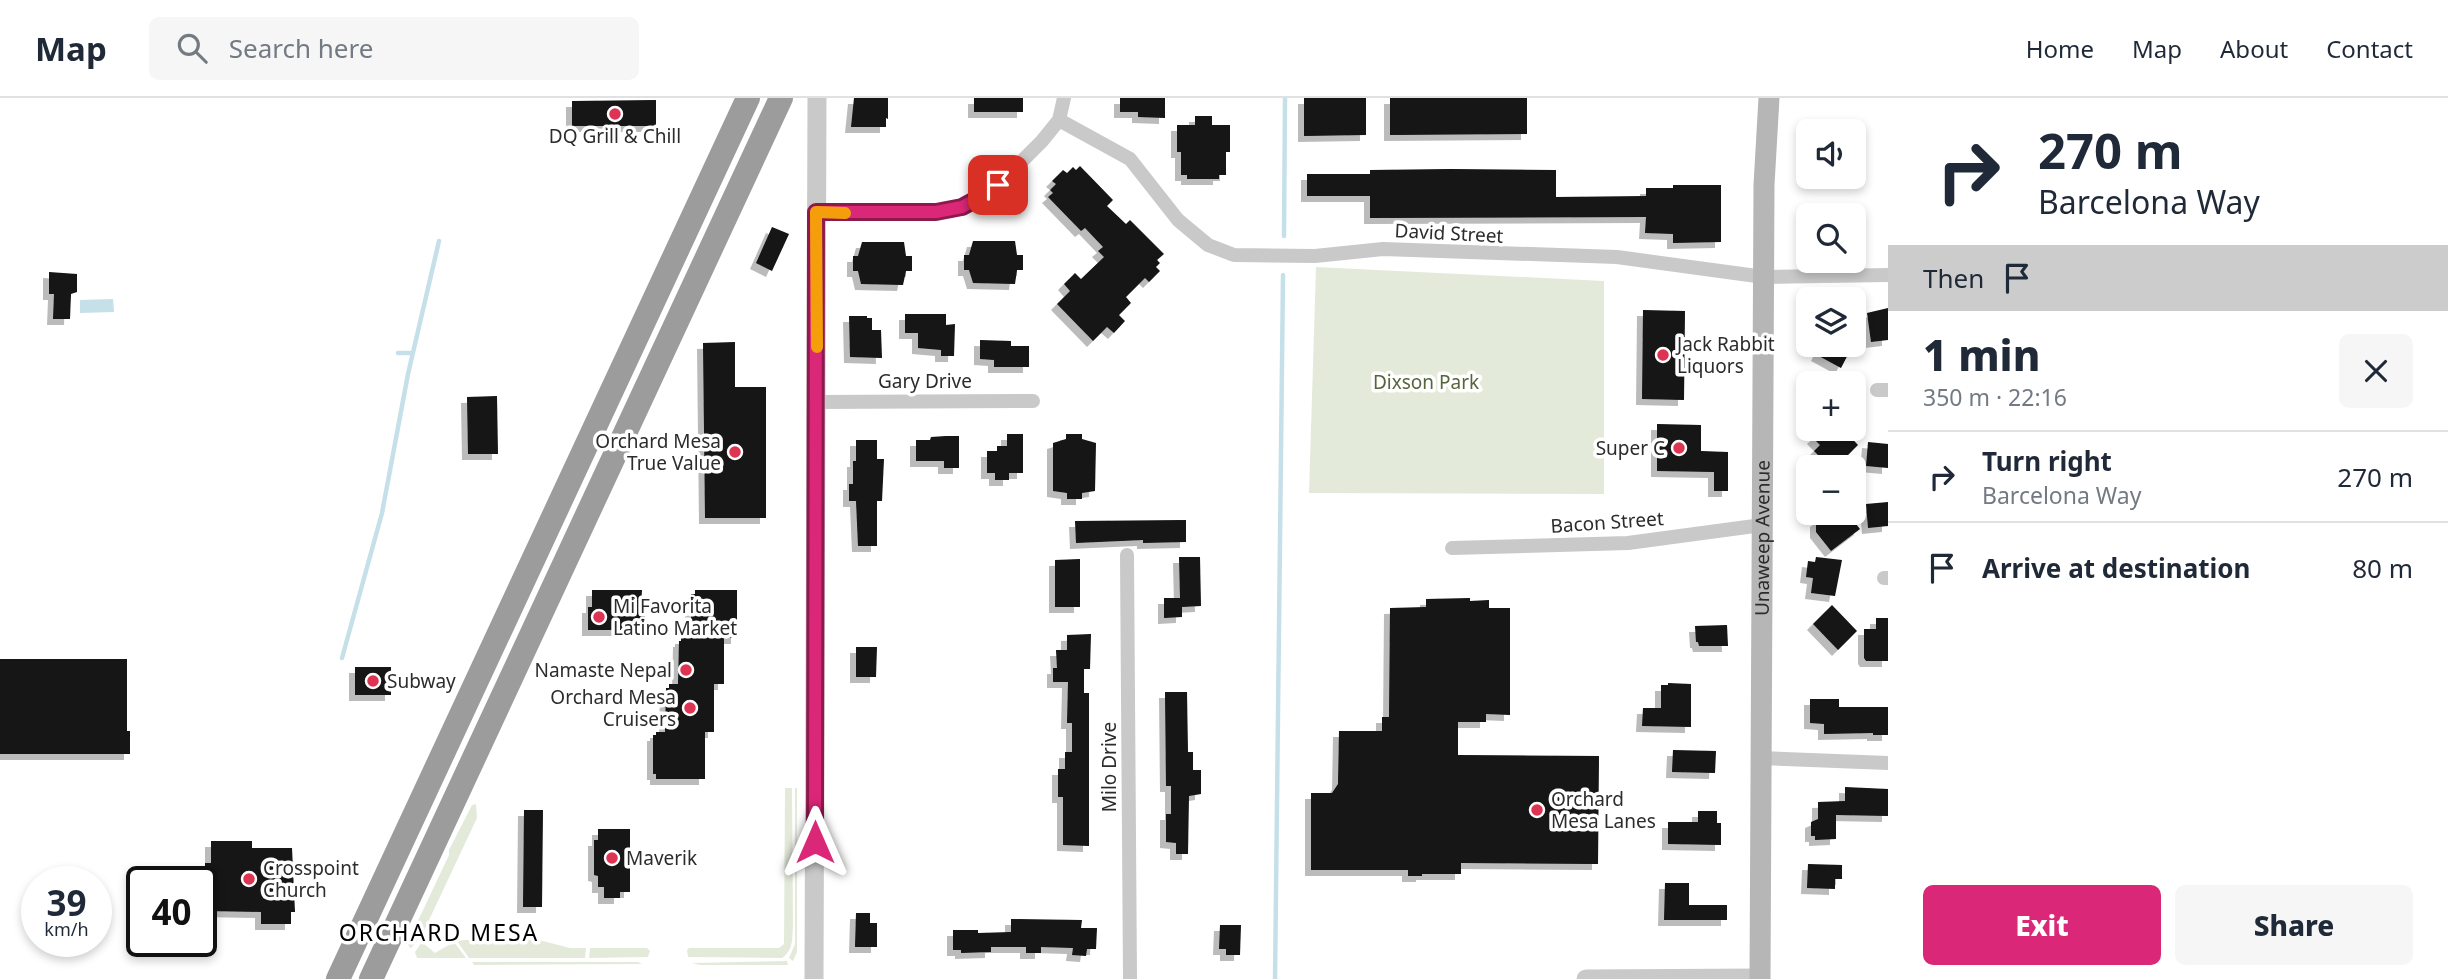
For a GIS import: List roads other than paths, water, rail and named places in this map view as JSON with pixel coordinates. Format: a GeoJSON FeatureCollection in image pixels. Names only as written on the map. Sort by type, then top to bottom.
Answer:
{"type":"FeatureCollection","features":[{"type":"Feature","properties":{"kind":"highway"},"geometry":{"type":"LineString","coordinates":[[338,979],[748,98]]}},
{"type":"Feature","properties":{"kind":"highway"},"geometry":{"type":"LineString","coordinates":[[371,979],[781,98]]}},
{"type":"Feature","properties":{"kind":"main road","name":"Unaweep Avenue"},"geometry":{"type":"LineString","coordinates":[[1760,978],[1764,185],[1769,98]]}},
{"type":"Feature","properties":{"kind":"street"},"geometry":{"type":"LineString","coordinates":[[814,979],[817,98]]}},
{"type":"Feature","properties":{"kind":"street"},"geometry":{"type":"LineString","coordinates":[[816,212],[936,212],[962,207],[998,185],[1042,141],[1059,120],[1063,98]]}},
{"type":"Feature","properties":{"kind":"street","name":"David Street"},"geometry":{"type":"LineString","coordinates":[[1059,120],[1130,159],[1178,220],[1208,245],[1234,255],[1315,256],[1383,249],[1617,257],[1764,276],[1888,275]]}},
{"type":"Feature","properties":{"kind":"street","name":"Gary Drive"},"geometry":{"type":"LineString","coordinates":[[817,402],[1033,401]]}},
{"type":"Feature","properties":{"kind":"street","name":"Bacon Street"},"geometry":{"type":"LineString","coordinates":[[1452,548],[1628,543],[1762,525]]}},
{"type":"Feature","properties":{"kind":"street","name":"Milo Drive"},"geometry":{"type":"LineString","coordinates":[[1127,555],[1130,979]]}},
{"type":"Feature","properties":{"kind":"street"},"geometry":{"type":"LineString","coordinates":[[1761,758],[1888,763]]}},
{"type":"Feature","properties":{"kind":"street"},"geometry":{"type":"LineString","coordinates":[[1586,979],[1760,978]]}},
{"type":"Feature","properties":{"kind":"water"},"geometry":{"type":"Polygon","coordinates":[[[113,299],[114,312],[80,313],[80,300],[113,299]]]}},
{"type":"Feature","properties":{"kind":"waterway"},"geometry":{"type":"LineString","coordinates":[[1284,236],[1285,98]]}},
{"type":"Feature","properties":{"kind":"waterway"},"geometry":{"type":"LineString","coordinates":[[342,658],[382,513],[408,374],[439,241]]}},
{"type":"Feature","properties":{"kind":"waterway"},"geometry":{"type":"LineString","coordinates":[[1275,979],[1283,275]]}},
{"type":"Feature","properties":{"kind":"waterway"},"geometry":{"type":"LineString","coordinates":[[398,353],[413,353]]}},
{"type":"Feature","properties":{"kind":"place","name":"DQ Grill & Chill"},"geometry":{"type":"Point","coordinates":[615,114]}},
{"type":"Feature","properties":{"kind":"place","name":"Jack Rabbit Liquors"},"geometry":{"type":"Point","coordinates":[1663,355]}},
{"type":"Feature","properties":{"kind":"place","name":"Super C"},"geometry":{"type":"Point","coordinates":[1679,448]}},
{"type":"Feature","properties":{"kind":"place","name":"Orchard Mesa True Value"},"geometry":{"type":"Point","coordinates":[735,452]}},
{"type":"Feature","properties":{"kind":"place","name":"Mi Favorita Latino Market"},"geometry":{"type":"Point","coordinates":[599,617]}},
{"type":"Feature","properties":{"kind":"place","name":"Namaste Nepal"},"geometry":{"type":"Point","coordinates":[686,670]}},
{"type":"Feature","properties":{"kind":"place","name":"Subway"},"geometry":{"type":"Point","coordinates":[373,681]}},
{"type":"Feature","properties":{"kind":"place","name":"Orchard Mesa Cruisers"},"geometry":{"type":"Point","coordinates":[690,708]}},
{"type":"Feature","properties":{"kind":"place","name":"Orchard Mesa Lanes"},"geometry":{"type":"Point","coordinates":[1537,810]}},
{"type":"Feature","properties":{"kind":"place","name":"Maverik"},"geometry":{"type":"Point","coordinates":[612,858]}},
{"type":"Feature","properties":{"kind":"place","name":"Crosspoint Church"},"geometry":{"type":"Point","coordinates":[249,879]}},
{"type":"Feature","properties":{"kind":"district","name":"ORCHARD MESA"},"geometry":{"type":"Point","coordinates":[439,933]}},
{"type":"Feature","properties":{"kind":"park label","name":"Dixson Park"},"geometry":{"type":"Point","coordinates":[1426,382]}}]}
